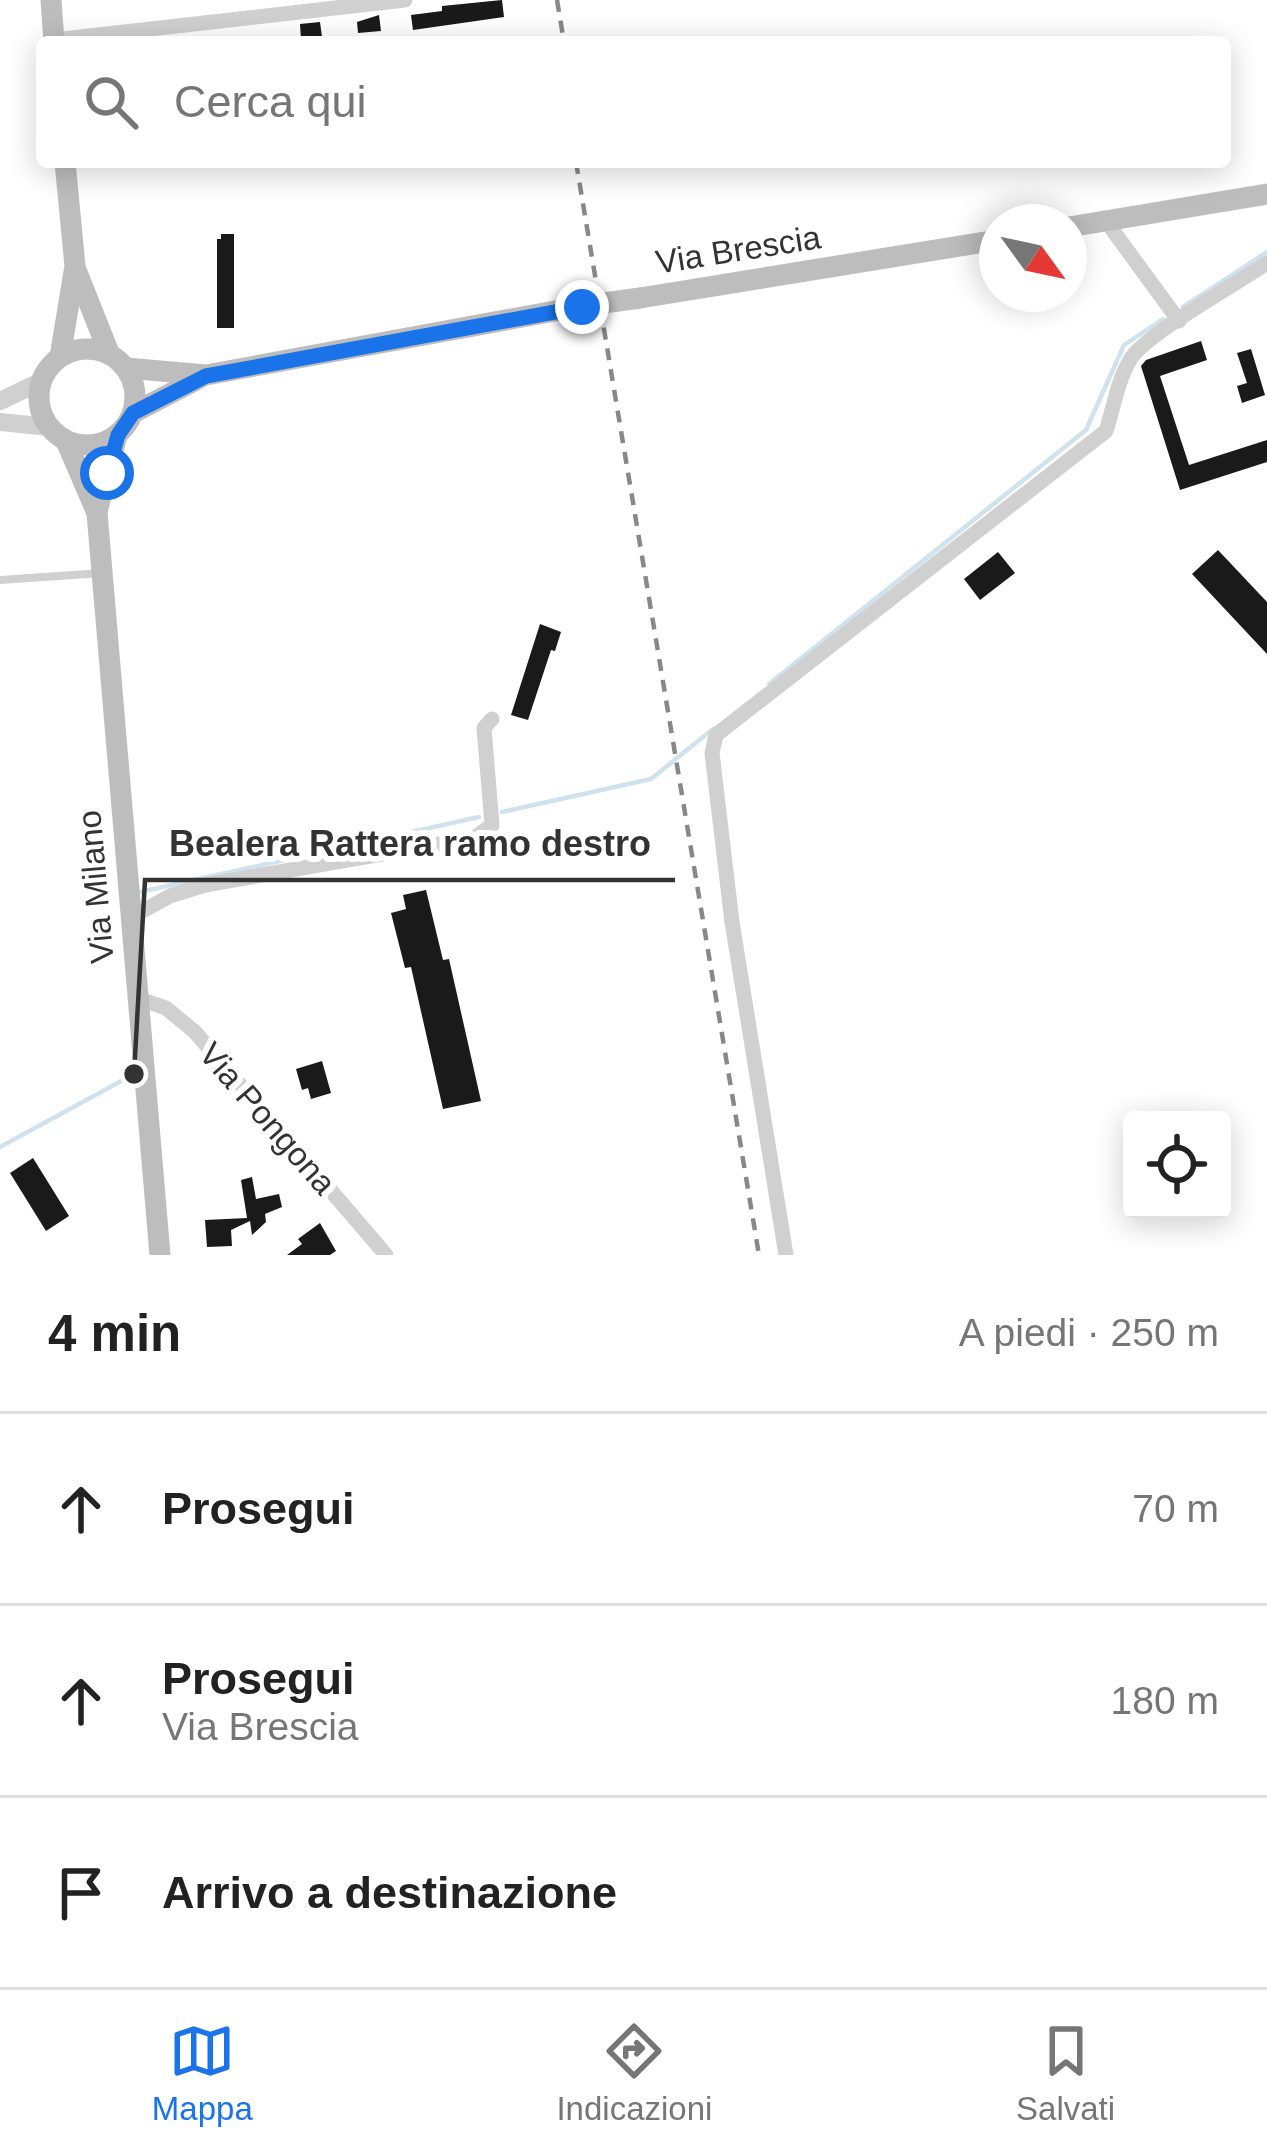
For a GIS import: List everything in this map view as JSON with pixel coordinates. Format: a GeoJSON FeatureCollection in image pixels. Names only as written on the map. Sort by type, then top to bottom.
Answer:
{"type":"FeatureCollection","features":[{"type":"Feature","properties":{"kind":"main road"},"geometry":{"type":"LineString","coordinates":[[51,0],[54,36]]}},
{"type":"Feature","properties":{"kind":"main road"},"geometry":{"type":"LineString","coordinates":[[66,168],[75,266],[60,357],[42,381],[41,412],[57,434],[92,446],[118,435],[133,413],[206,376]]}},
{"type":"Feature","properties":{"kind":"main road"},"geometry":{"type":"LineString","coordinates":[[1087,224],[1267,194]]}},
{"type":"Feature","properties":{"kind":"main road","name":"Via Brescia"},"geometry":{"type":"LineString","coordinates":[[206,376],[582,307],[979,242]]}},
{"type":"Feature","properties":{"kind":"main road"},"geometry":{"type":"LineString","coordinates":[[75,266],[117,360],[133,382],[133,413]]}},
{"type":"Feature","properties":{"kind":"main road"},"geometry":{"type":"LineString","coordinates":[[60,357],[84,349],[117,360],[206,376]]}},
{"type":"Feature","properties":{"kind":"main road","name":"Via Milano"},"geometry":{"type":"LineString","coordinates":[[57,434],[97,513]]}},
{"type":"Feature","properties":{"kind":"main road","name":"Via Milano"},"geometry":{"type":"LineString","coordinates":[[118,435],[97,513],[160,1255]]}},
{"type":"Feature","properties":{"kind":"street"},"geometry":{"type":"LineString","coordinates":[[97,36],[405,0]]}},
{"type":"Feature","properties":{"kind":"street"},"geometry":{"type":"LineString","coordinates":[[1106,221],[1179,321]]}},
{"type":"Feature","properties":{"kind":"street"},"geometry":{"type":"LineString","coordinates":[[787,1255],[732,922],[712,753],[716,735],[1106,431],[1132,355],[1267,263]]}},
{"type":"Feature","properties":{"kind":"street"},"geometry":{"type":"LineString","coordinates":[[0,401],[42,381]]}},
{"type":"Feature","properties":{"kind":"street"},"geometry":{"type":"LineString","coordinates":[[0,422],[57,434]]}},
{"type":"Feature","properties":{"kind":"street"},"geometry":{"type":"LineString","coordinates":[[130,918],[170,896],[205,885],[474,838],[492,825],[484,728],[492,718]]}},
{"type":"Feature","properties":{"kind":"street","name":"Via Pongona"},"geometry":{"type":"LineString","coordinates":[[137,998],[166,1008],[195,1032],[386,1255]]}},
{"type":"Feature","properties":{"kind":"lane"},"geometry":{"type":"LineString","coordinates":[[0,580],[103,573]]}},
{"type":"Feature","properties":{"kind":"building"},"geometry":{"type":"Polygon","coordinates":[[[502,0],[504,17],[413,30],[411,15],[442,11],[442,6],[502,0]]]}},
{"type":"Feature","properties":{"kind":"building"},"geometry":{"type":"Polygon","coordinates":[[[379,15],[381,31],[358,33],[357,22],[379,15]]]}},
{"type":"Feature","properties":{"kind":"building"},"geometry":{"type":"Polygon","coordinates":[[[320,22],[322,36],[301,36],[300,24],[320,22]]]}},
{"type":"Feature","properties":{"kind":"building"},"geometry":{"type":"Polygon","coordinates":[[[221,234],[234,234],[234,328],[217,328],[217,239],[221,234]]]}},
{"type":"Feature","properties":{"kind":"building"},"geometry":{"type":"Polygon","coordinates":[[[1201,341],[1207,360],[1160,376],[1189,465],[1267,440],[1267,462],[1180,490],[1141,366],[1146,360],[1201,341]]]}},
{"type":"Feature","properties":{"kind":"building"},"geometry":{"type":"Polygon","coordinates":[[[1251,349],[1265,395],[1242,403],[1237,386],[1247,383],[1237,353],[1251,349]]]}},
{"type":"Feature","properties":{"kind":"building"},"geometry":{"type":"Polygon","coordinates":[[[1218,550],[1267,602],[1267,654],[1192,574],[1218,550]]]}},
{"type":"Feature","properties":{"kind":"building"},"geometry":{"type":"Polygon","coordinates":[[[998,552],[1015,573],[980,600],[964,579],[998,552]]]}},
{"type":"Feature","properties":{"kind":"building"},"geometry":{"type":"Polygon","coordinates":[[[540,624],[561,632],[528,720],[511,715],[540,624]]]}},
{"type":"Feature","properties":{"kind":"building"},"geometry":{"type":"Polygon","coordinates":[[[426,890],[443,960],[449,959],[481,1101],[443,1109],[411,967],[405,968],[391,913],[406,909],[403,895],[426,890]]]}},
{"type":"Feature","properties":{"kind":"building"},"geometry":{"type":"Polygon","coordinates":[[[322,1061],[331,1093],[311,1099],[308,1088],[302,1090],[296,1069],[322,1061]]]}},
{"type":"Feature","properties":{"kind":"building"},"geometry":{"type":"Polygon","coordinates":[[[33,1158],[69,1216],[46,1231],[10,1173],[33,1158]]]}},
{"type":"Feature","properties":{"kind":"building"},"geometry":{"type":"Polygon","coordinates":[[[252,1177],[256,1199],[279,1194],[282,1207],[265,1214],[266,1222],[252,1235],[250,1221],[231,1230],[232,1246],[207,1247],[205,1220],[247,1218],[241,1180],[252,1177]]]}},
{"type":"Feature","properties":{"kind":"building"},"geometry":{"type":"Polygon","coordinates":[[[320,1223],[336,1251],[287,1255],[302,1244],[298,1239],[320,1223]]]}},
{"type":"Feature","properties":{"kind":"waterway"},"geometry":{"type":"LineString","coordinates":[[1183,307],[1267,252]]}},
{"type":"Feature","properties":{"kind":"waterway"},"geometry":{"type":"LineString","coordinates":[[769,684],[1086,430],[1124,345],[1163,319]]}},
{"type":"Feature","properties":{"kind":"waterway"},"geometry":{"type":"LineString","coordinates":[[502,812],[651,779],[713,729]]}},
{"type":"Feature","properties":{"kind":"waterway"},"geometry":{"type":"LineString","coordinates":[[140,892],[479,817]]}},
{"type":"Feature","properties":{"kind":"waterway"},"geometry":{"type":"LineString","coordinates":[[0,1147],[134,1074],[133,1063]]}},
{"type":"Feature","properties":{"kind":"railway"},"geometry":{"type":"LineString","coordinates":[[557,0],[563,36]]}},
{"type":"Feature","properties":{"kind":"railway"},"geometry":{"type":"LineString","coordinates":[[577,168],[759,1255]]}},
{"type":"Feature","properties":{"kind":"place","name":"Bealera Rattera ramo destro"},"geometry":{"type":"Point","coordinates":[134,1074]}},
{"type":"Feature","properties":{"kind":"route"},"geometry":{"type":"LineString","coordinates":[[107,473],[118,435],[133,413],[206,376],[582,307]]}}]}
